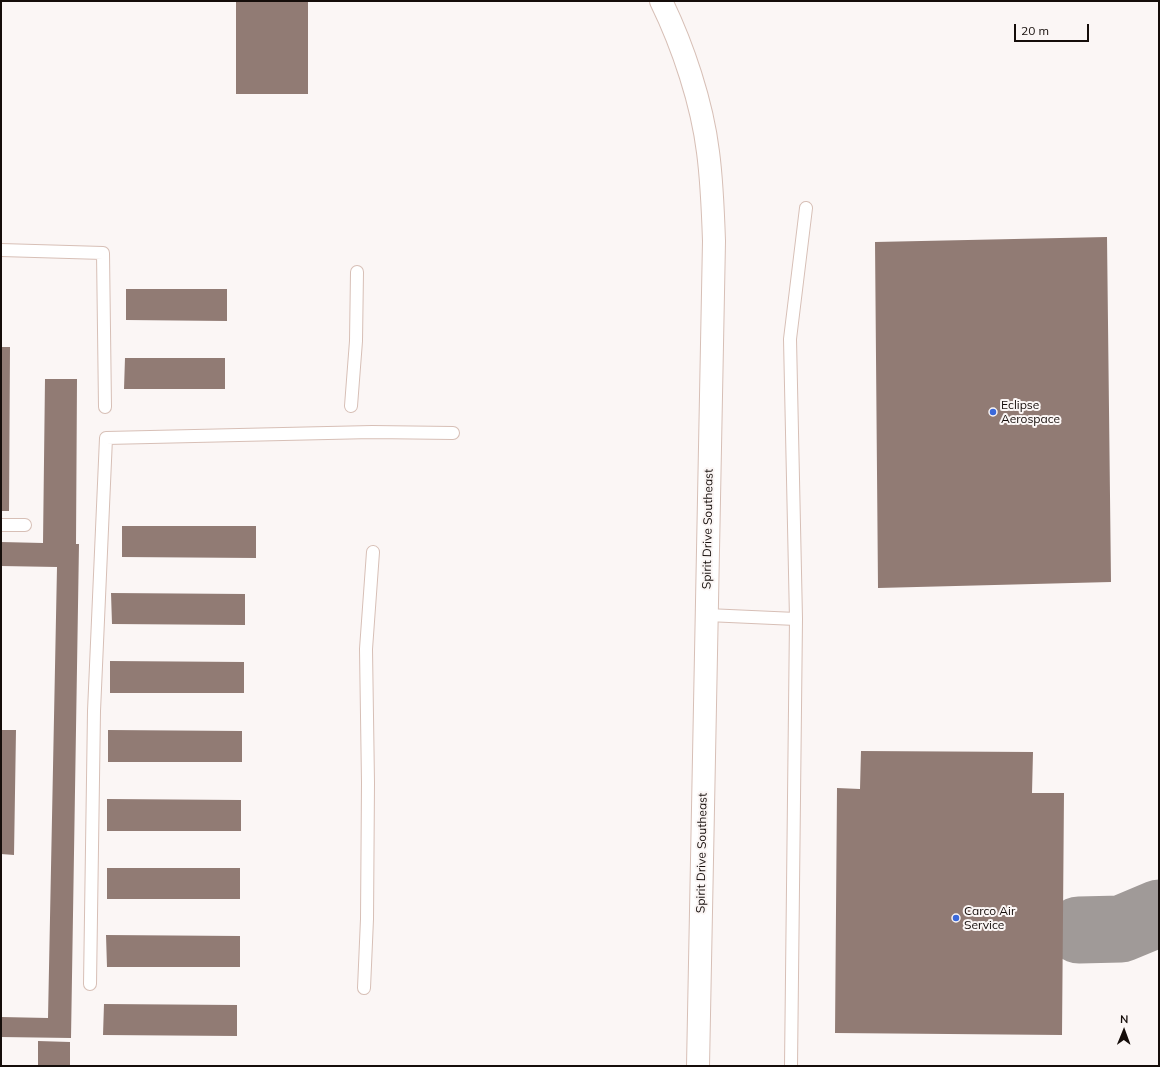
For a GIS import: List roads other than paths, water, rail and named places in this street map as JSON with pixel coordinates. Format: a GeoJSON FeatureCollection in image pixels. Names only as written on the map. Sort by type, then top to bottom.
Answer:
{"type":"FeatureCollection","features":[{"type":"Feature","properties":{"kind":"street","name":"Spirit Drive Southeast"},"geometry":{"type":"LineString","coordinates":[[661,1],[688,65],[708,151],[713,193],[714,241],[698,1066]]}},
{"type":"Feature","properties":{"kind":"lane"},"geometry":{"type":"LineString","coordinates":[[791,1066],[796,619],[790,339],[806,208]]}},
{"type":"Feature","properties":{"kind":"lane"},"geometry":{"type":"LineString","coordinates":[[1,250],[103,253],[105,407]]}},
{"type":"Feature","properties":{"kind":"lane"},"geometry":{"type":"LineString","coordinates":[[351,406],[356,341],[357,272]]}},
{"type":"Feature","properties":{"kind":"lane"},"geometry":{"type":"LineString","coordinates":[[90,984],[94,704],[106,438],[372,432],[453,433]]}},
{"type":"Feature","properties":{"kind":"lane"},"geometry":{"type":"LineString","coordinates":[[1,525],[25,525]]}},
{"type":"Feature","properties":{"kind":"lane"},"geometry":{"type":"LineString","coordinates":[[364,988],[367,920],[368,783],[366,649],[373,552]]}},
{"type":"Feature","properties":{"kind":"lane"},"geometry":{"type":"LineString","coordinates":[[707,615],[796,619]]}},
{"type":"Feature","properties":{"kind":"place","name":"Eclipse Aerospace"},"geometry":{"type":"Point","coordinates":[993,412]}},
{"type":"Feature","properties":{"kind":"place","name":"Carco Air Service"},"geometry":{"type":"Point","coordinates":[956,918]}}]}
